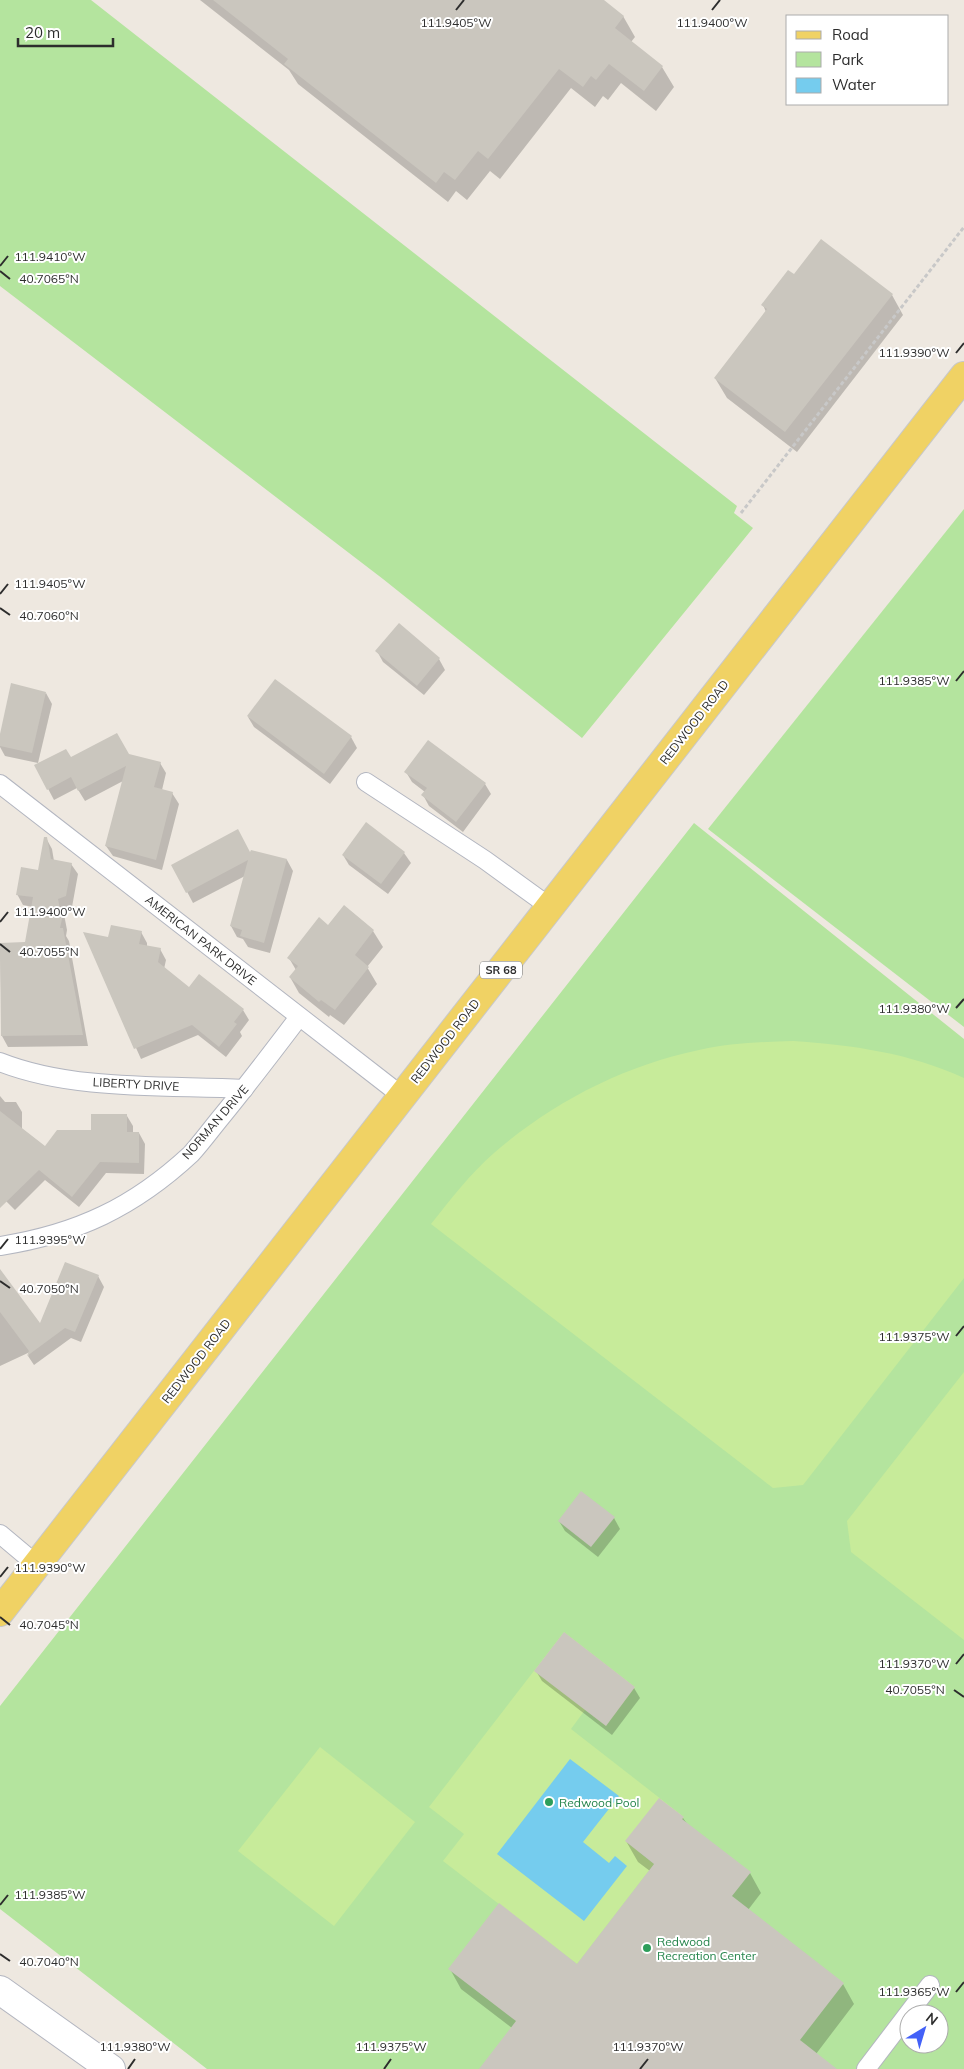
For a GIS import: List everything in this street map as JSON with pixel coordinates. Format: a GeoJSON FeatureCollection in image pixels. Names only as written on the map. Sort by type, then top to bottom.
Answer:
{"type":"FeatureCollection","features":[{"type":"Feature","properties":{"kind":"main road","name":"REDWOOD ROAD"},"geometry":{"type":"LineString","coordinates":[[0,1612],[964,376]]}},
{"type":"Feature","properties":{"kind":"street"},"geometry":{"type":"LineString","coordinates":[[0,1990],[111,2069]]}},
{"type":"Feature","properties":{"kind":"lane"},"geometry":{"type":"LineString","coordinates":[[366,782],[484,860],[550,907]]}},
{"type":"Feature","properties":{"kind":"lane","name":"AMERICAN PARK DRIVE"},"geometry":{"type":"LineString","coordinates":[[0,784],[402,1096]]}},
{"type":"Feature","properties":{"kind":"lane","name":"NORMAN DRIVE"},"geometry":{"type":"LineString","coordinates":[[0,1246],[36,1240],[79,1227],[120,1208],[157,1182],[192,1153],[299,1017]]}},
{"type":"Feature","properties":{"kind":"lane","name":"LIBERTY DRIVE"},"geometry":{"type":"LineString","coordinates":[[0,1062],[44,1075],[115,1085],[244,1089]]}},
{"type":"Feature","properties":{"kind":"lane"},"geometry":{"type":"LineString","coordinates":[[0,1534],[37,1565]]}},
{"type":"Feature","properties":{"kind":"lane"},"geometry":{"type":"LineString","coordinates":[[866,2069],[930,1985]]}},
{"type":"Feature","properties":{"kind":"path"},"geometry":{"type":"LineString","coordinates":[[741,513],[964,228]]}},
{"type":"Feature","properties":{"kind":"green space"},"geometry":{"type":"Polygon","coordinates":[[[0,0],[91,0],[737,506],[734,513],[753,528],[582,738],[383,579],[0,286],[0,0]]]}},
{"type":"Feature","properties":{"kind":"green space"},"geometry":{"type":"Polygon","coordinates":[[[964,509],[964,1027],[708,829],[964,509]]]}},
{"type":"Feature","properties":{"kind":"green space"},"geometry":{"type":"Polygon","coordinates":[[[694,823],[964,1039],[964,2069],[207,2069],[0,1909],[0,1706],[694,823]]]}},
{"type":"Feature","properties":{"kind":"green space"},"geometry":{"type":"Polygon","coordinates":[[[793,1041],[859,1048],[902,1056],[944,1069],[964,1078],[964,1278],[803,1485],[773,1488],[431,1224],[453,1196],[494,1153],[540,1118],[590,1088],[643,1066],[699,1050],[734,1044],[793,1041]]]}},
{"type":"Feature","properties":{"kind":"green space"},"geometry":{"type":"Polygon","coordinates":[[[964,1372],[964,1640],[851,1552],[847,1521],[964,1372]]]}},
{"type":"Feature","properties":{"kind":"green space","name":"Redwood Pool"},"geometry":{"type":"Polygon","coordinates":[[[564,1632],[635,1687],[606,1726],[585,1710],[571,1729],[684,1817],[669,1836],[660,1829],[641,1854],[654,1864],[577,1964],[443,1861],[464,1834],[429,1807],[564,1632]]]}},
{"type":"Feature","properties":{"kind":"green space"},"geometry":{"type":"Polygon","coordinates":[[[320,1747],[415,1822],[334,1926],[238,1851],[320,1747]]]}},
{"type":"Feature","properties":{"kind":"water"},"geometry":{"type":"Polygon","coordinates":[[[570,1759],[619,1796],[583,1842],[609,1863],[615,1856],[627,1866],[584,1921],[497,1854],[570,1759]]]}},
{"type":"Feature","properties":{"kind":"building"},"geometry":{"type":"Polygon","coordinates":[[[213,0],[604,0],[624,16],[615,28],[663,66],[644,91],[609,64],[596,80],[591,76],[583,87],[559,69],[488,159],[478,151],[455,180],[444,172],[436,183],[284,64],[288,59],[213,0]]]}},
{"type":"Feature","properties":{"kind":"building"},"geometry":{"type":"Polygon","coordinates":[[[821,239],[893,294],[785,432],[714,378],[767,309],[761,305],[788,270],[794,274],[821,239]]]}},
{"type":"Feature","properties":{"kind":"building"},"geometry":{"type":"Polygon","coordinates":[[[399,623],[440,658],[417,686],[375,651],[399,623]]]}},
{"type":"Feature","properties":{"kind":"building"},"geometry":{"type":"Polygon","coordinates":[[[275,679],[352,736],[324,774],[247,716],[275,679]]]}},
{"type":"Feature","properties":{"kind":"building"},"geometry":{"type":"Polygon","coordinates":[[[11,683],[46,692],[32,753],[0,746],[0,734],[11,683]]]}},
{"type":"Feature","properties":{"kind":"building"},"geometry":{"type":"Polygon","coordinates":[[[117,733],[129,754],[161,762],[154,787],[173,792],[156,860],[105,846],[126,766],[78,791],[71,777],[47,790],[34,765],[66,749],[71,757],[117,733]]]}},
{"type":"Feature","properties":{"kind":"building"},"geometry":{"type":"Polygon","coordinates":[[[428,740],[486,783],[456,822],[421,795],[427,788],[404,772],[428,740]]]}},
{"type":"Feature","properties":{"kind":"building"},"geometry":{"type":"Polygon","coordinates":[[[366,822],[405,852],[381,884],[342,855],[366,822]]]}},
{"type":"Feature","properties":{"kind":"building"},"geometry":{"type":"Polygon","coordinates":[[[238,829],[250,852],[251,850],[287,859],[264,943],[240,936],[242,930],[230,926],[248,860],[186,893],[171,865],[238,829]]]}},
{"type":"Feature","properties":{"kind":"building"},"geometry":{"type":"Polygon","coordinates":[[[44,837],[47,837],[51,859],[72,863],[66,896],[58,899],[62,919],[60,928],[63,928],[83,1035],[1,1036],[0,943],[25,942],[33,897],[16,895],[21,867],[38,870],[44,837]]]}},
{"type":"Feature","properties":{"kind":"building"},"geometry":{"type":"Polygon","coordinates":[[[344,905],[374,930],[355,955],[369,967],[335,1010],[321,1000],[319,1002],[289,977],[298,966],[287,958],[319,917],[328,925],[344,905]]]}},
{"type":"Feature","properties":{"kind":"building"},"geometry":{"type":"Polygon","coordinates":[[[111,925],[142,931],[139,944],[161,948],[158,962],[189,987],[199,974],[244,1009],[234,1022],[237,1024],[219,1047],[192,1025],[134,1049],[83,932],[108,937],[111,925]]]}},
{"type":"Feature","properties":{"kind":"building"},"geometry":{"type":"Polygon","coordinates":[[[0,1111],[45,1146],[57,1130],[91,1130],[91,1114],[127,1114],[127,1132],[139,1132],[139,1163],[100,1162],[72,1197],[39,1170],[0,1208],[0,1111]]]}},
{"type":"Feature","properties":{"kind":"building"},"geometry":{"type":"Polygon","coordinates":[[[65,1262],[99,1275],[75,1332],[65,1328],[27,1356],[29,1351],[0,1312],[0,1269],[40,1323],[65,1262]]]}},
{"type":"Feature","properties":{"kind":"building"},"geometry":{"type":"Polygon","coordinates":[[[581,1491],[615,1517],[591,1547],[558,1521],[581,1491]]]}},
{"type":"Feature","properties":{"kind":"building"},"geometry":{"type":"Polygon","coordinates":[[[564,1632],[635,1687],[606,1726],[534,1671],[564,1632]]]}},
{"type":"Feature","properties":{"kind":"building","name":"Redwood Recreation Center"},"geometry":{"type":"Polygon","coordinates":[[[659,1798],[684,1817],[682,1819],[751,1872],[732,1896],[844,1983],[800,2040],[837,2069],[479,2069],[516,2021],[448,1969],[499,1903],[577,1964],[654,1864],[625,1841],[659,1798]]]}},
{"type":"Feature","properties":{"kind":"place","name":"Redwood Pool"},"geometry":{"type":"Point","coordinates":[549,1802]}},
{"type":"Feature","properties":{"kind":"place","name":"Redwood Recreation Center"},"geometry":{"type":"Point","coordinates":[647,1948]}}]}
